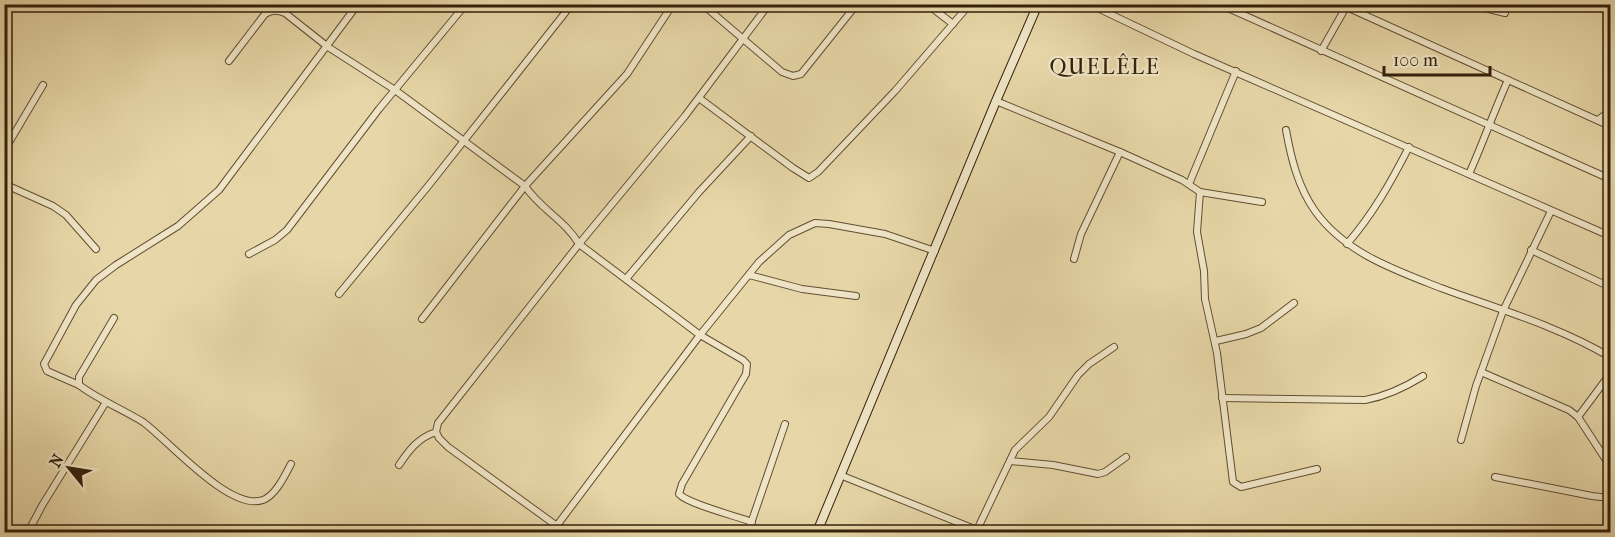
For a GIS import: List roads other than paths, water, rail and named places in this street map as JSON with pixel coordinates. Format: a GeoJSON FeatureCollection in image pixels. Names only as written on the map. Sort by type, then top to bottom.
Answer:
{"type":"FeatureCollection","features":[{"type":"Feature","properties":{"kind":"main road"},"geometry":{"type":"LineString","coordinates":[[817,532],[1038,4]]}},
{"type":"Feature","properties":{"kind":"street"},"geometry":{"type":"LineString","coordinates":[[291,464],[272,493],[263,500],[254,501],[243,498],[215,485],[199,473],[142,422],[79,385],[47,371],[44,364],[85,291],[96,280],[178,226],[219,190],[358,4]]}},
{"type":"Feature","properties":{"kind":"street"},"geometry":{"type":"LineString","coordinates":[[249,254],[275,240],[287,230],[394,90],[466,4]]}},
{"type":"Feature","properties":{"kind":"street"},"geometry":{"type":"LineString","coordinates":[[339,294],[572,4]]}},
{"type":"Feature","properties":{"kind":"street"},"geometry":{"type":"LineString","coordinates":[[422,319],[525,186],[627,74],[674,4]]}},
{"type":"Feature","properties":{"kind":"street"},"geometry":{"type":"LineString","coordinates":[[702,4],[782,72],[793,76],[801,74],[857,4]]}},
{"type":"Feature","properties":{"kind":"street"},"geometry":{"type":"LineString","coordinates":[[570,532],[557,526],[448,447],[436,432],[438,423],[579,244],[699,98],[769,4]]}},
{"type":"Feature","properties":{"kind":"street"},"geometry":{"type":"LineString","coordinates":[[927,4],[953,24]]}},
{"type":"Feature","properties":{"kind":"street"},"geometry":{"type":"LineString","coordinates":[[699,98],[809,178],[895,91],[970,4]]}},
{"type":"Feature","properties":{"kind":"street"},"geometry":{"type":"LineString","coordinates":[[1089,4],[1194,54],[1611,236]]}},
{"type":"Feature","properties":{"kind":"street"},"geometry":{"type":"LineString","coordinates":[[1219,4],[1611,179]]}},
{"type":"Feature","properties":{"kind":"street"},"geometry":{"type":"LineString","coordinates":[[1469,4],[1505,13]]}},
{"type":"Feature","properties":{"kind":"street"},"geometry":{"type":"LineString","coordinates":[[1322,51],[1343,6],[1611,126]]}},
{"type":"Feature","properties":{"kind":"street"},"geometry":{"type":"LineString","coordinates":[[229,61],[261,19],[270,11],[277,10],[285,13],[328,47],[465,140],[525,186],[533,199],[571,231],[579,244],[700,335],[743,360],[747,368],[734,396],[682,484],[679,494],[693,504],[720,510],[752,522]]}},
{"type":"Feature","properties":{"kind":"street"},"geometry":{"type":"LineString","coordinates":[[1189,184],[1236,71]]}},
{"type":"Feature","properties":{"kind":"street"},"geometry":{"type":"LineString","coordinates":[[1469,174],[1508,80]]}},
{"type":"Feature","properties":{"kind":"street"},"geometry":{"type":"LineString","coordinates":[[4,151],[43,85]]}},
{"type":"Feature","properties":{"kind":"street"},"geometry":{"type":"LineString","coordinates":[[996,101],[1120,153],[1189,184],[1200,192],[1262,202]]}},
{"type":"Feature","properties":{"kind":"street"},"geometry":{"type":"LineString","coordinates":[[1598,120],[1611,111]]}},
{"type":"Feature","properties":{"kind":"street"},"geometry":{"type":"LineString","coordinates":[[1286,130],[1296,173],[1306,195],[1315,211],[1347,244],[1388,267],[1562,332],[1611,357]]}},
{"type":"Feature","properties":{"kind":"street"},"geometry":{"type":"LineString","coordinates":[[626,279],[699,192],[751,136]]}},
{"type":"Feature","properties":{"kind":"street"},"geometry":{"type":"LineString","coordinates":[[1347,244],[1388,187],[1408,147]]}},
{"type":"Feature","properties":{"kind":"street"},"geometry":{"type":"LineString","coordinates":[[1074,259],[1081,234],[1120,153]]}},
{"type":"Feature","properties":{"kind":"street"},"geometry":{"type":"LineString","coordinates":[[4,184],[53,206],[66,215],[96,249]]}},
{"type":"Feature","properties":{"kind":"street"},"geometry":{"type":"LineString","coordinates":[[1200,192],[1196,221],[1204,271],[1205,299],[1216,341],[1228,455],[1235,485],[1241,487],[1317,470]]}},
{"type":"Feature","properties":{"kind":"street"},"geometry":{"type":"LineString","coordinates":[[1461,440],[1481,372],[1503,311],[1551,211]]}},
{"type":"Feature","properties":{"kind":"street"},"geometry":{"type":"LineString","coordinates":[[552,532],[700,335],[768,253],[789,235],[815,224],[829,224],[885,234],[935,251]]}},
{"type":"Feature","properties":{"kind":"street"},"geometry":{"type":"LineString","coordinates":[[1532,250],[1611,287]]}},
{"type":"Feature","properties":{"kind":"street"},"geometry":{"type":"LineString","coordinates":[[749,275],[802,289],[855,296]]}},
{"type":"Feature","properties":{"kind":"street"},"geometry":{"type":"LineString","coordinates":[[1216,341],[1261,328],[1294,303]]}},
{"type":"Feature","properties":{"kind":"street"},"geometry":{"type":"LineString","coordinates":[[79,385],[79,377],[114,318]]}},
{"type":"Feature","properties":{"kind":"street"},"geometry":{"type":"LineString","coordinates":[[840,475],[976,531],[1010,461],[1022,442],[1049,417],[1078,375],[1089,364],[1114,347]]}},
{"type":"Feature","properties":{"kind":"street"},"geometry":{"type":"LineString","coordinates":[[1481,372],[1559,404],[1578,417],[1611,466]]}},
{"type":"Feature","properties":{"kind":"street"},"geometry":{"type":"LineString","coordinates":[[1578,417],[1611,374]]}},
{"type":"Feature","properties":{"kind":"street"},"geometry":{"type":"LineString","coordinates":[[1222,398],[1365,400],[1380,398],[1401,390],[1423,376]]}},
{"type":"Feature","properties":{"kind":"street"},"geometry":{"type":"LineString","coordinates":[[28,532],[106,402]]}},
{"type":"Feature","properties":{"kind":"street"},"geometry":{"type":"LineString","coordinates":[[748,532],[785,424]]}},
{"type":"Feature","properties":{"kind":"street"},"geometry":{"type":"LineString","coordinates":[[399,465],[417,442],[436,432]]}},
{"type":"Feature","properties":{"kind":"street"},"geometry":{"type":"LineString","coordinates":[[1010,461],[1053,465],[1098,474],[1105,472],[1126,457]]}},
{"type":"Feature","properties":{"kind":"street"},"geometry":{"type":"LineString","coordinates":[[1495,477],[1611,498]]}},
{"type":"Feature","properties":{"kind":"district","name":"QUELÊLE"},"geometry":{"type":"Point","coordinates":[1105,67]}}]}
